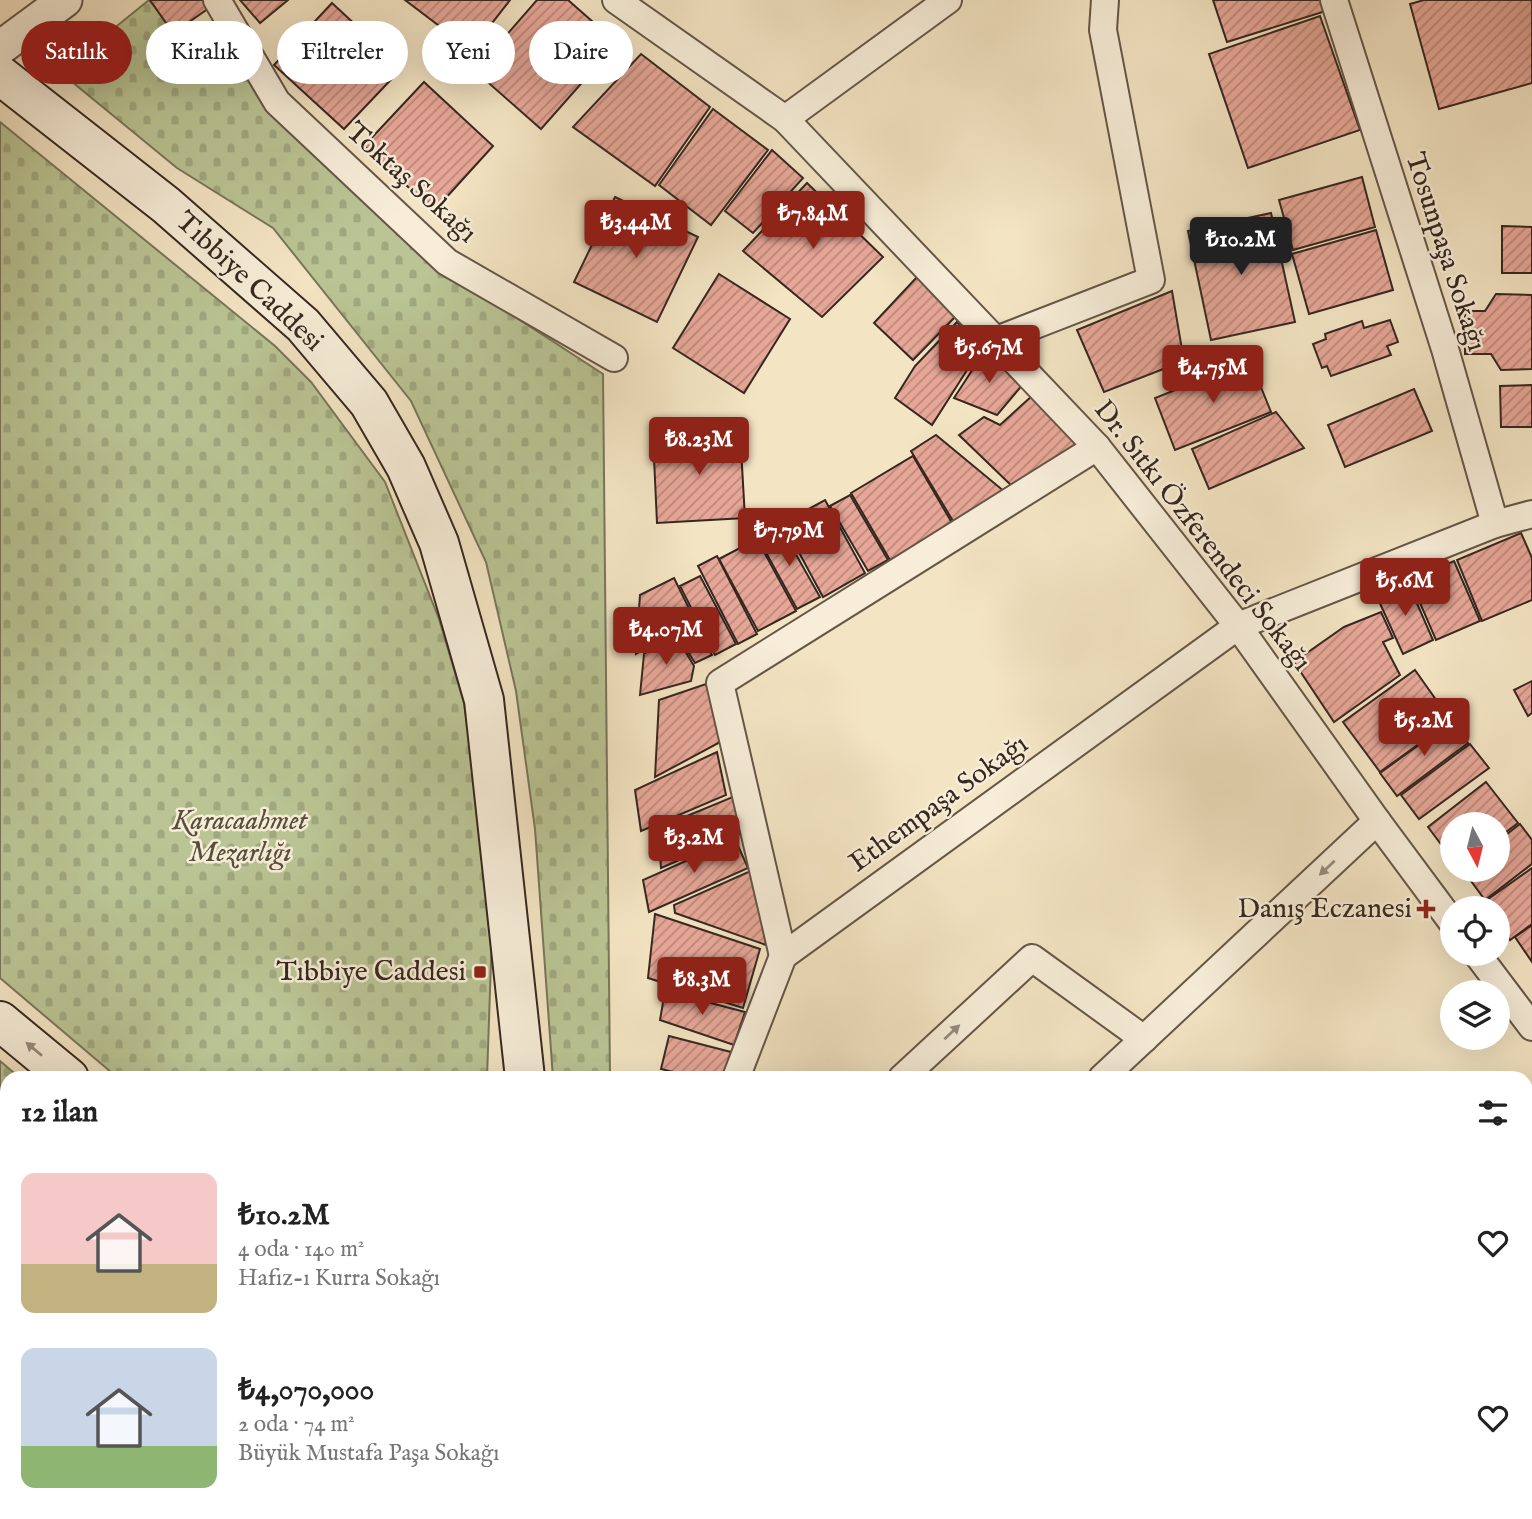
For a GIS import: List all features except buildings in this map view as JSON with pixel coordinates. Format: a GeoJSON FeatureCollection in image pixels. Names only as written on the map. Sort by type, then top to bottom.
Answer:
{"type":"FeatureCollection","features":[{"type":"Feature","properties":{"kind":"main road","name":"Tıbbiye Caddesi"},"geometry":{"type":"LineString","coordinates":[[0,75],[166,205],[303,325],[369,404],[406,467],[439,543],[484,699],[524,1071]]}},
{"type":"Feature","properties":{"kind":"main road"},"geometry":{"type":"LineString","coordinates":[[0,1021],[61,1071]]}},
{"type":"Feature","properties":{"kind":"street"},"geometry":{"type":"LineString","coordinates":[[0,48],[65,0]]}},
{"type":"Feature","properties":{"kind":"street","name":"Toktaş Sokağı"},"geometry":{"type":"LineString","coordinates":[[217,0],[277,102],[447,262],[614,358]]}},
{"type":"Feature","properties":{"kind":"street","name":"Dr. Sıtkı Özferendeci Sokağı"},"geometry":{"type":"LineString","coordinates":[[616,0],[785,119],[1097,447],[1238,626],[1440,906]]}},
{"type":"Feature","properties":{"kind":"street"},"geometry":{"type":"LineString","coordinates":[[994,341],[1150,281],[1103,30],[1105,0]]}},
{"type":"Feature","properties":{"kind":"street","name":"Tosunpaşa Sokağı"},"geometry":{"type":"LineString","coordinates":[[1334,0],[1389,182],[1444,349],[1495,524]]}},
{"type":"Feature","properties":{"kind":"street"},"geometry":{"type":"LineString","coordinates":[[785,119],[937,3]]}},
{"type":"Feature","properties":{"kind":"street"},"geometry":{"type":"LineString","coordinates":[[739,1071],[783,956],[720,683],[1097,447]]}},
{"type":"Feature","properties":{"kind":"street","name":"Ethempaşa Sokağı"},"geometry":{"type":"LineString","coordinates":[[783,956],[1238,626],[1495,524],[1532,514]]}},
{"type":"Feature","properties":{"kind":"street"},"geometry":{"type":"LineString","coordinates":[[1118,1071],[1144,1039],[1377,821]]}},
{"type":"Feature","properties":{"kind":"street"},"geometry":{"type":"LineString","coordinates":[[910,1071],[1032,958],[1144,1039]]}},
{"type":"Feature","properties":{"kind":"street"},"geometry":{"type":"LineString","coordinates":[[1486,966],[1532,1027]]}},
{"type":"Feature","properties":{"kind":"green space"},"geometry":{"type":"Polygon","coordinates":[[[149,0],[166,21],[146,21],[146,84],[263,84],[263,72],[443,270],[603,374],[610,1071],[552,1071],[535,829],[516,691],[486,562],[411,401],[273,228],[177,168],[75,84],[132,84],[132,21],[123,21],[149,0]]]}},
{"type":"Feature","properties":{"kind":"green space","name":"Karacaahmet Mezarlığı"},"geometry":{"type":"Polygon","coordinates":[[[0,122],[275,346],[311,382],[385,482],[439,619],[464,703],[481,819],[492,933],[487,1071],[110,1071],[0,978],[0,122]]]}},
{"type":"Feature","properties":{"kind":"green space"},"geometry":{"type":"Polygon","coordinates":[[[0,1061],[12,1071],[0,1071],[0,1061]]]}},
{"type":"Feature","properties":{"kind":"place","name":"Danış Eczanesi"},"geometry":{"type":"Point","coordinates":[1426,909]}},
{"type":"Feature","properties":{"kind":"place","name":"Tıbbiye Caddesi"},"geometry":{"type":"Point","coordinates":[480,972]}}]}
